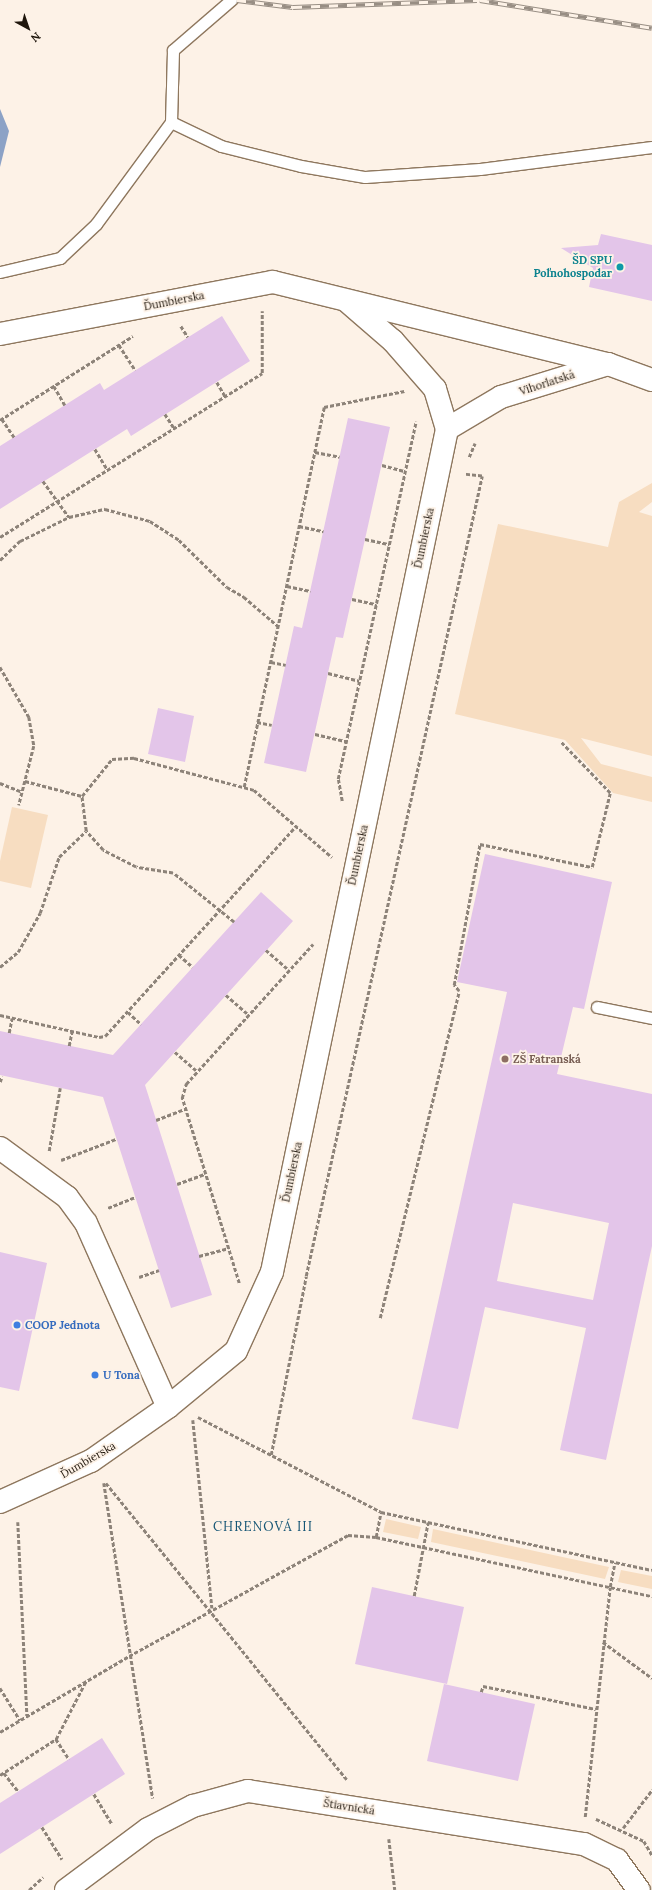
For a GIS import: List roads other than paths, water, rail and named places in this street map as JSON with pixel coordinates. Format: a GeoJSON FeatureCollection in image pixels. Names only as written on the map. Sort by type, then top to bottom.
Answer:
{"type":"FeatureCollection","features":[{"type":"Feature","properties":{"kind":"street","name":"Ďumbierska"},"geometry":{"type":"LineString","coordinates":[[0,334],[272,282],[348,302],[608,364]]}},
{"type":"Feature","properties":{"kind":"street","name":"Ďumbierska"},"geometry":{"type":"LineString","coordinates":[[6,1507],[91,1461],[168,1407],[236,1351],[272,1272],[447,429],[435,389],[394,340],[348,302]]}},
{"type":"Feature","properties":{"kind":"street"},"geometry":{"type":"LineString","coordinates":[[608,364],[652,380]]}},
{"type":"Feature","properties":{"kind":"street","name":"Vihorlatská"},"geometry":{"type":"LineString","coordinates":[[447,429],[501,397],[608,364]]}},
{"type":"Feature","properties":{"kind":"street"},"geometry":{"type":"LineString","coordinates":[[0,1148],[67,1197],[86,1223],[168,1407]]}},
{"type":"Feature","properties":{"kind":"street","name":"Štiavnická"},"geometry":{"type":"LineString","coordinates":[[66,1890],[148,1829],[192,1806],[248,1791],[584,1844],[617,1860],[639,1890]]}},
{"type":"Feature","properties":{"kind":"lane"},"geometry":{"type":"LineString","coordinates":[[0,272],[60,258],[96,224],[171,122],[173,50],[231,0]]}},
{"type":"Feature","properties":{"kind":"lane"},"geometry":{"type":"LineString","coordinates":[[171,122],[221,146],[301,166],[365,177],[480,170],[652,147]]}},
{"type":"Feature","properties":{"kind":"lane"},"geometry":{"type":"LineString","coordinates":[[597,1007],[652,1018]]}},
{"type":"Feature","properties":{"kind":"water"},"geometry":{"type":"Polygon","coordinates":[[[0,109],[9,131],[0,167],[0,109]]]}},
{"type":"Feature","properties":{"kind":"railway"},"geometry":{"type":"LineString","coordinates":[[237,0],[293,7],[477,0]]}},
{"type":"Feature","properties":{"kind":"railway"},"geometry":{"type":"LineString","coordinates":[[480,0],[652,28]]}},
{"type":"Feature","properties":{"kind":"place","name":"ŠD SPU Poľnohospodar"},"geometry":{"type":"Point","coordinates":[620,267]}},
{"type":"Feature","properties":{"kind":"place","name":"ZŠ Fatranská"},"geometry":{"type":"Point","coordinates":[505,1059]}},
{"type":"Feature","properties":{"kind":"place","name":"COOP Jednota"},"geometry":{"type":"Point","coordinates":[17,1325]}},
{"type":"Feature","properties":{"kind":"place","name":"U Tona"},"geometry":{"type":"Point","coordinates":[95,1375]}},
{"type":"Feature","properties":{"kind":"district","name":"CHRENOVÁ III"},"geometry":{"type":"Point","coordinates":[263,1527]}}]}
